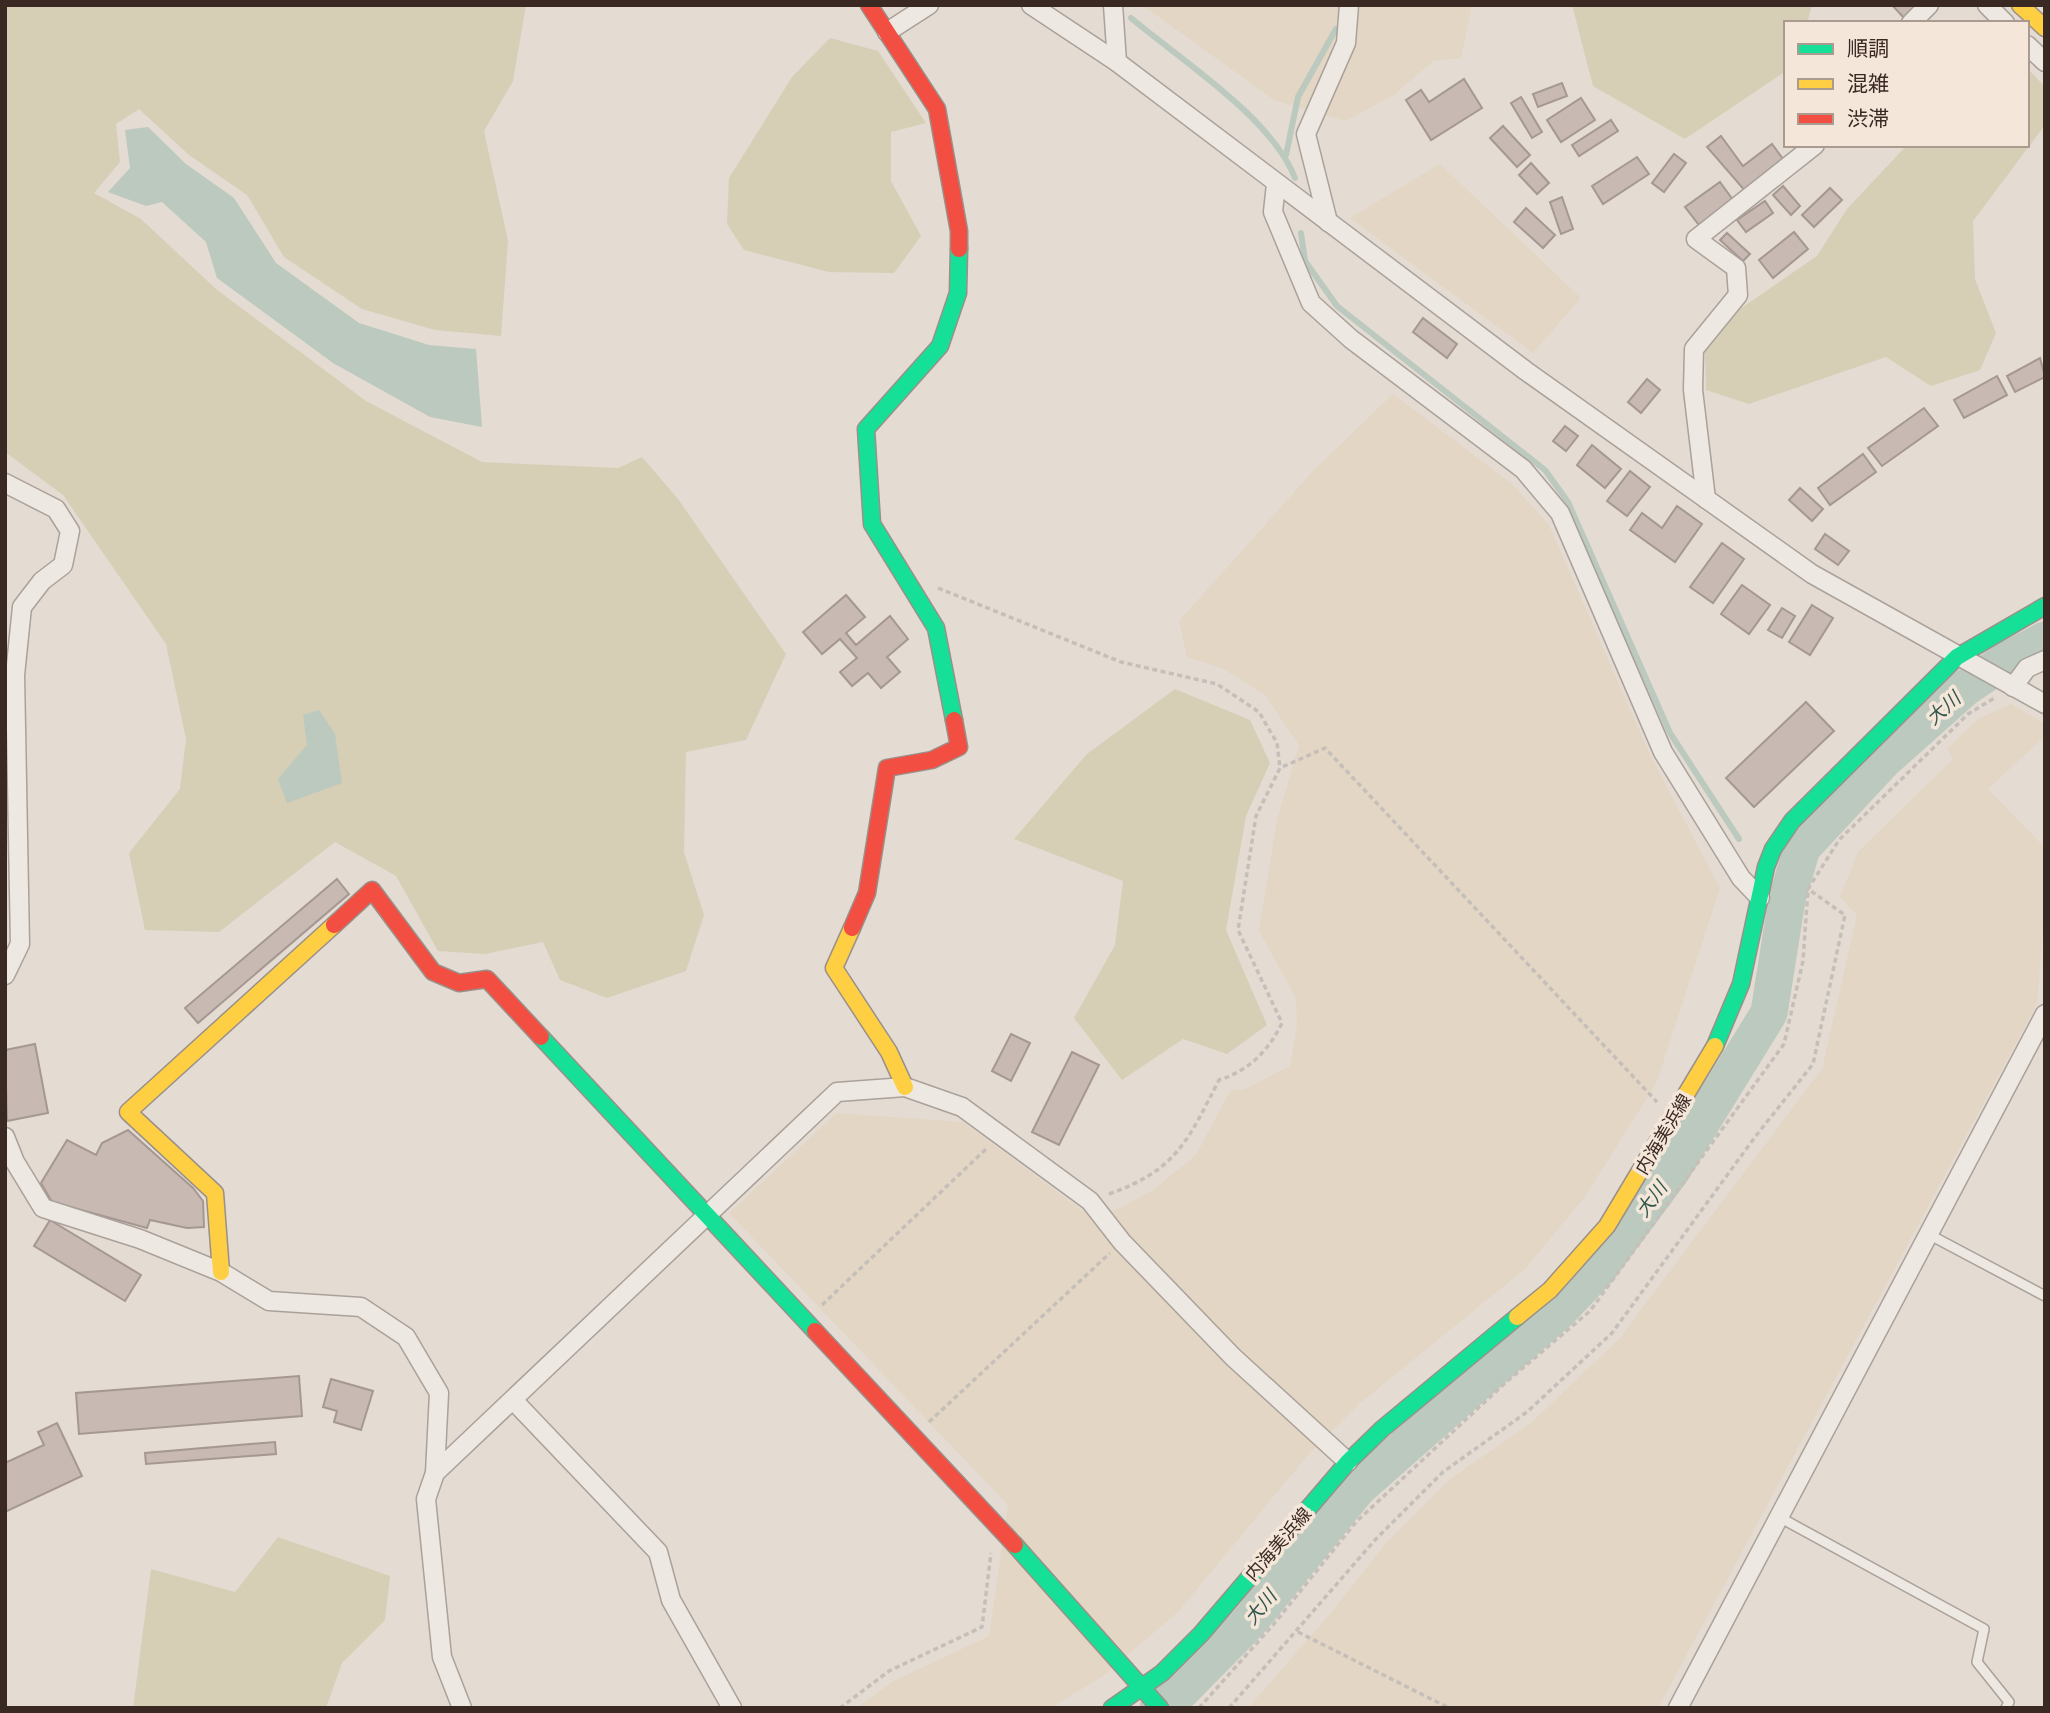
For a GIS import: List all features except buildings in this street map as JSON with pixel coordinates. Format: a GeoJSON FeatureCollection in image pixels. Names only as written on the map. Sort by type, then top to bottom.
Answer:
{"type":"FeatureCollection","features":[{"type":"Feature","properties":{"kind":"main road"},"geometry":{"type":"LineString","coordinates":[[869,5],[937,109],[959,231],[958,293],[940,346],[866,429],[872,524],[936,628],[959,747],[932,760],[887,768],[867,893],[834,968],[888,1052],[905,1087]]}},
{"type":"Feature","properties":{"kind":"main road"},"geometry":{"type":"LineString","coordinates":[[2020,5],[2045,29]]}},
{"type":"Feature","properties":{"kind":"main road","name":"内海美浜線"},"geometry":{"type":"LineString","coordinates":[[1112,1708],[1144,1688],[1201,1634],[1348,1462],[1382,1429],[1549,1290],[1607,1226],[1721,1036],[1741,984],[1773,849],[1792,821],[1964,661],[2045,606]]}},
{"type":"Feature","properties":{"kind":"main road"},"geometry":{"type":"LineString","coordinates":[[222,1272],[215,1193],[128,1112],[372,890],[433,972],[460,983],[487,979],[995,1523],[1160,1708]]}},
{"type":"Feature","properties":{"kind":"street"},"geometry":{"type":"LineString","coordinates":[[887,32],[929,5]]}},
{"type":"Feature","properties":{"kind":"street"},"geometry":{"type":"LineString","coordinates":[[1031,5],[1117,62],[1526,371],[1812,574],[2045,704]]}},
{"type":"Feature","properties":{"kind":"street"},"geometry":{"type":"LineString","coordinates":[[1113,5],[1117,62]]}},
{"type":"Feature","properties":{"kind":"street"},"geometry":{"type":"LineString","coordinates":[[1328,222],[1306,134],[1346,43],[1349,5]]}},
{"type":"Feature","properties":{"kind":"street"},"geometry":{"type":"LineString","coordinates":[[1913,21],[1929,5]]}},
{"type":"Feature","properties":{"kind":"street"},"geometry":{"type":"LineString","coordinates":[[1987,5],[2003,21]]}},
{"type":"Feature","properties":{"kind":"street"},"geometry":{"type":"LineString","coordinates":[[2029,47],[2045,62]]}},
{"type":"Feature","properties":{"kind":"street"},"geometry":{"type":"LineString","coordinates":[[1706,499],[1693,390],[1694,349],[1738,295],[1736,268],[1696,239],[1812,147]]}},
{"type":"Feature","properties":{"kind":"street"},"geometry":{"type":"LineString","coordinates":[[1276,184],[1273,212],[1311,303],[1351,339],[1523,470],[1560,513],[1663,752],[1741,878],[1760,898]]}},
{"type":"Feature","properties":{"kind":"street"},"geometry":{"type":"LineString","coordinates":[[5,483],[56,509],[69,531],[63,565],[42,582],[22,607],[15,675],[20,944],[5,975]]}},
{"type":"Feature","properties":{"kind":"street"},"geometry":{"type":"LineString","coordinates":[[2007,684],[2027,668],[2045,660]]}},
{"type":"Feature","properties":{"kind":"street"},"geometry":{"type":"LineString","coordinates":[[1678,1708],[2045,1014]]}},
{"type":"Feature","properties":{"kind":"street"},"geometry":{"type":"LineString","coordinates":[[435,1473],[837,1092],[905,1087],[962,1107],[1090,1201],[1122,1242],[1233,1357],[1348,1462]]}},
{"type":"Feature","properties":{"kind":"street"},"geometry":{"type":"LineString","coordinates":[[5,1136],[15,1162],[43,1208],[140,1239],[222,1272],[269,1301],[361,1307],[406,1337],[439,1393],[435,1473],[426,1499],[442,1657],[462,1708]]}},
{"type":"Feature","properties":{"kind":"street"},"geometry":{"type":"LineString","coordinates":[[513,1400],[658,1552],[671,1600],[732,1708]]}},
{"type":"Feature","properties":{"kind":"lane"},"geometry":{"type":"LineString","coordinates":[[1930,1235],[2045,1296]]}},
{"type":"Feature","properties":{"kind":"lane"},"geometry":{"type":"LineString","coordinates":[[1779,1517],[1984,1629],[1977,1661],[2009,1702],[2006,1708]]}},
{"type":"Feature","properties":{"kind":"path"},"geometry":{"type":"LineString","coordinates":[[908,586],[923,582],[1121,662],[1217,684],[1259,712],[1277,743],[1280,768],[1256,816],[1238,930],[1282,1023],[1269,1047],[1238,1074],[1219,1080],[1185,1146],[1141,1183],[1090,1201]]}},
{"type":"Feature","properties":{"kind":"path"},"geometry":{"type":"LineString","coordinates":[[1280,768],[1325,748],[1672,1119]]}},
{"type":"Feature","properties":{"kind":"path"},"geometry":{"type":"LineString","coordinates":[[1229,1708],[1375,1540],[1443,1472],[1527,1412],[1612,1333],[1755,1137],[1813,1065],[1845,915],[1808,890]]}},
{"type":"Feature","properties":{"kind":"path"},"geometry":{"type":"LineString","coordinates":[[805,1321],[1001,1136]]}},
{"type":"Feature","properties":{"kind":"path"},"geometry":{"type":"LineString","coordinates":[[914,1436],[1122,1242]]}},
{"type":"Feature","properties":{"kind":"path"},"geometry":{"type":"LineString","coordinates":[[840,1708],[889,1671],[982,1627],[995,1523]]}},
{"type":"Feature","properties":{"kind":"path"},"geometry":{"type":"LineString","coordinates":[[1297,1631],[1449,1708]]}},
{"type":"Feature","properties":{"kind":"shaded area"},"geometry":{"type":"Polygon","coordinates":[[[5,5],[526,5],[513,81],[484,131],[508,241],[501,336],[435,330],[362,309],[284,257],[247,195],[189,155],[139,109],[116,124],[120,162],[94,193],[141,219],[217,290],[366,401],[482,462],[618,468],[642,457],[678,499],[786,654],[746,740],[686,752],[684,852],[704,915],[686,971],[607,998],[560,980],[543,942],[485,954],[438,951],[396,876],[335,842],[219,932],[145,930],[129,853],[180,789],[186,739],[166,644],[63,495],[5,452],[5,5]]]}},
{"type":"Feature","properties":{"kind":"shaded area"},"geometry":{"type":"Polygon","coordinates":[[[1142,5],[1472,5],[1461,58],[1433,61],[1394,95],[1345,121],[1276,101],[1142,5]]]}},
{"type":"Feature","properties":{"kind":"shaded area"},"geometry":{"type":"Polygon","coordinates":[[[1572,5],[1812,5],[1808,21],[1784,21],[1784,72],[1685,139],[1593,86],[1572,5]]]}},
{"type":"Feature","properties":{"kind":"shaded area"},"geometry":{"type":"Polygon","coordinates":[[[830,38],[878,51],[926,123],[891,132],[891,181],[921,236],[894,273],[829,272],[744,250],[727,224],[729,178],[792,77],[830,38]]]}},
{"type":"Feature","properties":{"kind":"shaded area"},"geometry":{"type":"Polygon","coordinates":[[[2031,72],[2045,87],[2045,125],[2029,146],[2031,72]]]}},
{"type":"Feature","properties":{"kind":"shaded area"},"geometry":{"type":"Polygon","coordinates":[[[148,127],[186,164],[234,198],[276,263],[359,323],[429,345],[476,349],[482,427],[430,417],[333,363],[217,278],[206,242],[162,202],[146,206],[108,192],[130,168],[125,130],[148,127]]]}},
{"type":"Feature","properties":{"kind":"shaded area"},"geometry":{"type":"Polygon","coordinates":[[[1905,147],[2028,147],[1973,221],[1975,279],[1996,333],[1980,370],[1931,386],[1886,357],[1749,404],[1706,390],[1705,351],[1740,309],[1817,256],[1847,209],[1905,147]]]}},
{"type":"Feature","properties":{"kind":"shaded area"},"geometry":{"type":"Polygon","coordinates":[[[1440,164],[1581,298],[1533,353],[1350,218],[1440,164]]]}},
{"type":"Feature","properties":{"kind":"shaded area"},"geometry":{"type":"Polygon","coordinates":[[[1393,394],[1512,484],[1549,525],[1652,759],[1720,888],[1656,1084],[1584,1198],[1525,1269],[1359,1404],[1307,1456],[1178,1612],[1104,1675],[1051,1708],[856,1708],[894,1681],[989,1636],[1008,1505],[729,1213],[837,1113],[963,1122],[1087,1214],[1118,1209],[1153,1190],[1196,1155],[1230,1091],[1245,1089],[1290,1066],[1297,1026],[1296,998],[1259,931],[1277,820],[1299,745],[1265,695],[1224,669],[1187,657],[1179,621],[1315,469],[1393,394]]]}},
{"type":"Feature","properties":{"kind":"shaded area"},"geometry":{"type":"Polygon","coordinates":[[[1175,689],[1250,720],[1270,763],[1246,816],[1226,930],[1267,1025],[1227,1054],[1183,1039],[1122,1080],[1074,1018],[1115,945],[1123,881],[1014,839],[1087,754],[1175,689]]]}},
{"type":"Feature","properties":{"kind":"shaded area"},"geometry":{"type":"Polygon","coordinates":[[[2011,704],[2045,724],[2045,736],[1988,789],[2045,848],[2045,902],[2037,1004],[1658,1708],[1248,1708],[1336,1607],[1384,1545],[1450,1479],[1531,1423],[1620,1338],[1822,1069],[1857,915],[1840,897],[1858,852],[1953,759],[1947,749],[1978,719],[2011,704]]]}},
{"type":"Feature","properties":{"kind":"shaded area"},"geometry":{"type":"Polygon","coordinates":[[[319,710],[335,734],[342,783],[287,803],[278,779],[307,745],[303,715],[319,710]]]}},
{"type":"Feature","properties":{"kind":"shaded area"},"geometry":{"type":"Polygon","coordinates":[[[278,1537],[390,1576],[385,1620],[342,1663],[326,1708],[133,1708],[151,1569],[235,1592],[278,1537]]]}},
{"type":"Feature","properties":{"kind":"waterway"},"geometry":{"type":"LineString","coordinates":[[1131,18],[1246,112],[1267,134],[1295,178]]}},
{"type":"Feature","properties":{"kind":"waterway"},"geometry":{"type":"LineString","coordinates":[[1286,155],[1298,97],[1336,29]]}},
{"type":"Feature","properties":{"kind":"waterway"},"geometry":{"type":"LineString","coordinates":[[1301,233],[1305,261],[1337,306],[1545,470],[1568,502],[1670,733],[1739,839]]}},
{"type":"Feature","properties":{"kind":"waterway","name":"大川"},"geometry":{"type":"LineString","coordinates":[[1158,1708],[1182,1690],[1249,1622],[1358,1488],[1560,1310],[1597,1271],[1671,1172],[1769,1013],[1787,899],[1802,848],[1884,760],[1965,688],[2005,661],[2045,640]]}},
{"type":"Feature","properties":{"kind":"traffic: fast"},"geometry":{"type":"LineString","coordinates":[[954,720],[936,628],[872,524],[866,429],[940,346],[958,293],[959,249]]}},
{"type":"Feature","properties":{"kind":"traffic: fast"},"geometry":{"type":"LineString","coordinates":[[1715,1046],[1741,984],[1766,867],[1773,849],[1792,821],[1957,657],[2045,606]]}},
{"type":"Feature","properties":{"kind":"traffic: fast"},"geometry":{"type":"LineString","coordinates":[[541,1037],[815,1331]]}},
{"type":"Feature","properties":{"kind":"traffic: fast"},"geometry":{"type":"LineString","coordinates":[[1112,1708],[1162,1673],[1201,1634],[1348,1462],[1382,1429],[1517,1317]]}},
{"type":"Feature","properties":{"kind":"traffic: fast"},"geometry":{"type":"LineString","coordinates":[[1015,1545],[1160,1708]]}},
{"type":"Feature","properties":{"kind":"traffic: slow"},"geometry":{"type":"LineString","coordinates":[[2020,5],[2045,28]]}},
{"type":"Feature","properties":{"kind":"traffic: slow"},"geometry":{"type":"LineString","coordinates":[[221,1272],[215,1193],[128,1112],[334,925]]}},
{"type":"Feature","properties":{"kind":"traffic: slow"},"geometry":{"type":"LineString","coordinates":[[852,928],[834,968],[889,1052],[905,1087]]}},
{"type":"Feature","properties":{"kind":"traffic: slow"},"geometry":{"type":"LineString","coordinates":[[1517,1317],[1550,1290],[1607,1226],[1715,1046]]}},
{"type":"Feature","properties":{"kind":"traffic: jam"},"geometry":{"type":"LineString","coordinates":[[869,5],[937,109],[959,231],[959,249]]}},
{"type":"Feature","properties":{"kind":"traffic: jam"},"geometry":{"type":"LineString","coordinates":[[852,928],[867,893],[887,768],[932,760],[959,747],[954,720]]}},
{"type":"Feature","properties":{"kind":"traffic: jam"},"geometry":{"type":"LineString","coordinates":[[334,925],[372,890],[433,972],[459,983],[487,979],[541,1037]]}},
{"type":"Feature","properties":{"kind":"traffic: jam"},"geometry":{"type":"LineString","coordinates":[[815,1331],[1015,1545]]}}]}
